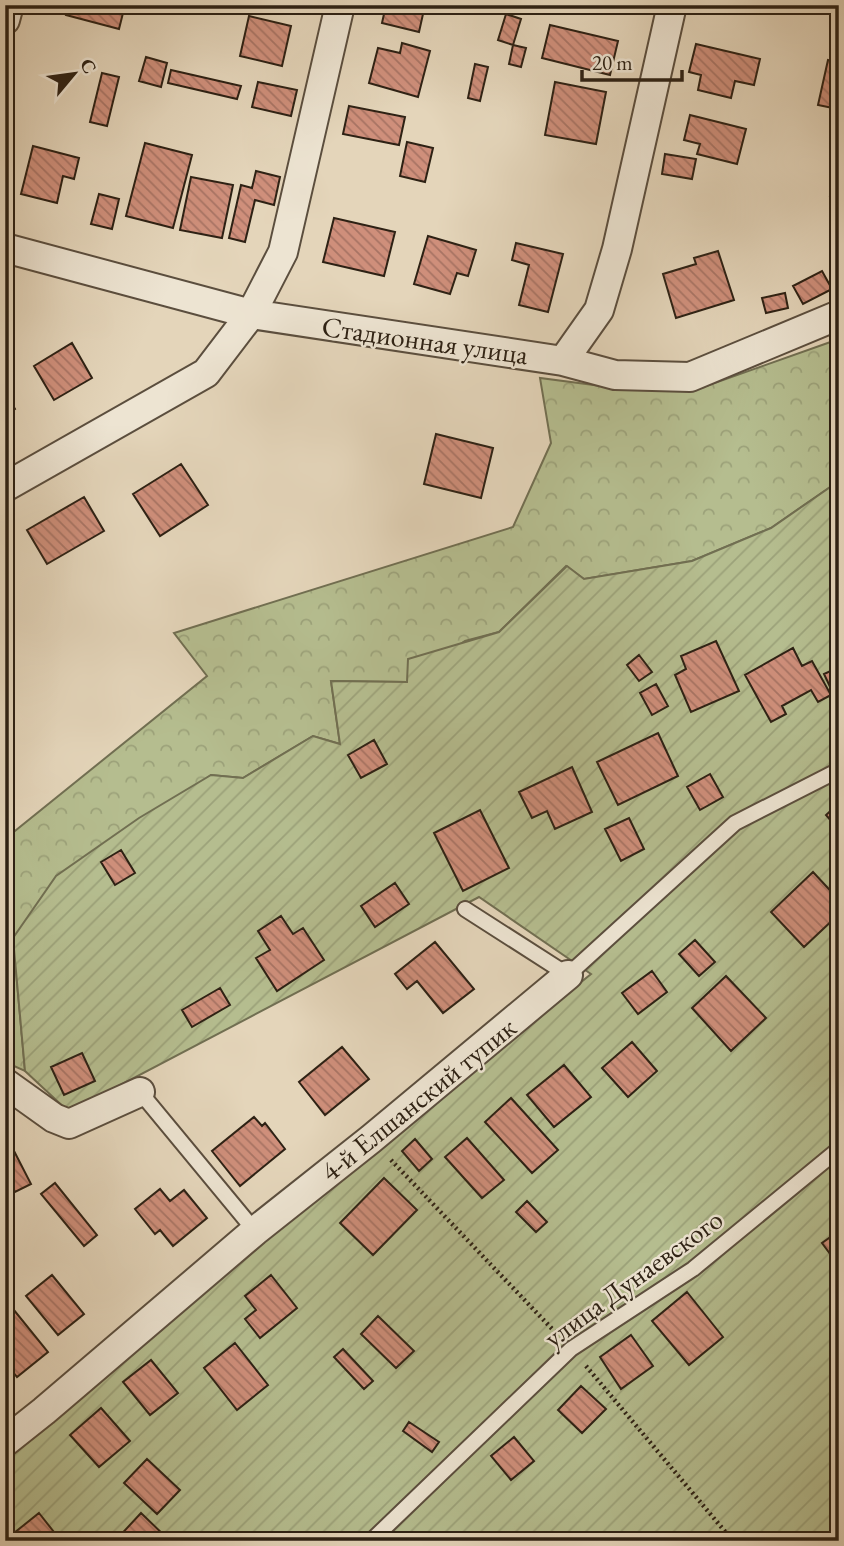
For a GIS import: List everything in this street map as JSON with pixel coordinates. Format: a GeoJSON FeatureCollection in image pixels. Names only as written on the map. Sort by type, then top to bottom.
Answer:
{"type":"FeatureCollection","features":[{"type":"Feature","properties":{"kind":"street"},"geometry":{"type":"LineString","coordinates":[[5,20],[9,5]]}},
{"type":"Feature","properties":{"kind":"street"},"geometry":{"type":"LineString","coordinates":[[5,487],[206,373],[251,314],[283,252],[340,5]]}},
{"type":"Feature","properties":{"kind":"street"},"geometry":{"type":"LineString","coordinates":[[563,361],[599,310],[617,249],[672,5]]}},
{"type":"Feature","properties":{"kind":"street","name":"Стадионная улица"},"geometry":{"type":"LineString","coordinates":[[5,248],[251,314],[563,361],[615,375],[690,377],[839,315]]}},
{"type":"Feature","properties":{"kind":"street","name":"4-й Елшанский тупик"},"geometry":{"type":"LineString","coordinates":[[5,1441],[255,1231],[371,1139],[568,975]]}},
{"type":"Feature","properties":{"kind":"street"},"geometry":{"type":"LineString","coordinates":[[5,1083],[54,1118],[69,1124],[140,1092]]}},
{"type":"Feature","properties":{"kind":"lane","name":"4-й Елшанский тупик"},"geometry":{"type":"LineString","coordinates":[[568,975],[735,823],[839,770]]}},
{"type":"Feature","properties":{"kind":"lane"},"geometry":{"type":"LineString","coordinates":[[465,909],[568,975]]}},
{"type":"Feature","properties":{"kind":"lane"},"geometry":{"type":"LineString","coordinates":[[140,1092],[255,1231]]}},
{"type":"Feature","properties":{"kind":"lane","name":"улица Дунаевского"},"geometry":{"type":"LineString","coordinates":[[371,1541],[571,1349],[693,1269],[839,1149]]}},
{"type":"Feature","properties":{"kind":"green space"},"geometry":{"type":"Polygon","coordinates":[[[839,339],[839,481],[771,528],[692,561],[584,579],[566,566],[499,632],[465,641],[407,682],[331,681],[340,744],[313,736],[243,778],[211,775],[13,938],[25,1071],[5,1062],[5,839],[207,676],[174,633],[513,527],[551,443],[540,378],[609,387],[695,390],[839,339]]]}},
{"type":"Feature","properties":{"kind":"green space"},"geometry":{"type":"Polygon","coordinates":[[[839,481],[839,1541],[5,1541],[5,1450],[591,974],[479,897],[69,1112],[25,1071],[13,938],[56,876],[139,818],[211,775],[243,778],[313,736],[340,744],[331,681],[407,682],[408,659],[499,632],[567,566],[584,579],[692,561],[771,528],[839,481]]]}},
{"type":"Feature","properties":{"kind":"building"},"geometry":{"type":"Polygon","coordinates":[[[69,5],[125,5],[119,29],[66,15],[69,5]]]}},
{"type":"Feature","properties":{"kind":"building"},"geometry":{"type":"Polygon","coordinates":[[[386,5],[425,5],[419,32],[382,23],[386,5]]]}},
{"type":"Feature","properties":{"kind":"building"},"geometry":{"type":"Polygon","coordinates":[[[839,13],[839,42],[832,40],[839,13]]]}},
{"type":"Feature","properties":{"kind":"building"},"geometry":{"type":"Polygon","coordinates":[[[506,14],[521,19],[513,45],[498,40],[506,14]]]}},
{"type":"Feature","properties":{"kind":"building"},"geometry":{"type":"Polygon","coordinates":[[[249,16],[291,26],[282,66],[240,56],[249,16]]]}},
{"type":"Feature","properties":{"kind":"building"},"geometry":{"type":"Polygon","coordinates":[[[550,25],[618,41],[610,75],[542,58],[550,25]]]}},
{"type":"Feature","properties":{"kind":"building"},"geometry":{"type":"Polygon","coordinates":[[[402,43],[430,51],[418,97],[369,83],[378,48],[400,53],[402,43]]]}},
{"type":"Feature","properties":{"kind":"building"},"geometry":{"type":"Polygon","coordinates":[[[696,44],[760,59],[754,85],[735,81],[731,98],[698,90],[701,75],[689,72],[696,44]]]}},
{"type":"Feature","properties":{"kind":"building"},"geometry":{"type":"Polygon","coordinates":[[[513,45],[526,48],[521,67],[509,64],[513,45]]]}},
{"type":"Feature","properties":{"kind":"building"},"geometry":{"type":"Polygon","coordinates":[[[146,57],[167,63],[161,87],[139,81],[146,57]]]}},
{"type":"Feature","properties":{"kind":"building"},"geometry":{"type":"Polygon","coordinates":[[[828,60],[839,62],[839,82],[833,108],[818,105],[828,60]]]}},
{"type":"Feature","properties":{"kind":"building"},"geometry":{"type":"Polygon","coordinates":[[[475,64],[488,67],[480,101],[468,98],[475,64]]]}},
{"type":"Feature","properties":{"kind":"building"},"geometry":{"type":"Polygon","coordinates":[[[171,70],[241,86],[237,99],[168,83],[171,70]]]}},
{"type":"Feature","properties":{"kind":"building"},"geometry":{"type":"Polygon","coordinates":[[[102,73],[119,77],[107,126],[90,122],[102,73]]]}},
{"type":"Feature","properties":{"kind":"building"},"geometry":{"type":"Polygon","coordinates":[[[258,82],[297,90],[291,116],[252,107],[258,82]]]}},
{"type":"Feature","properties":{"kind":"building"},"geometry":{"type":"Polygon","coordinates":[[[555,82],[606,92],[596,144],[545,135],[555,82]]]}},
{"type":"Feature","properties":{"kind":"building"},"geometry":{"type":"Polygon","coordinates":[[[349,106],[405,117],[399,145],[343,134],[349,106]]]}},
{"type":"Feature","properties":{"kind":"building"},"geometry":{"type":"Polygon","coordinates":[[[690,115],[746,129],[737,164],[697,154],[700,144],[684,140],[690,115]]]}},
{"type":"Feature","properties":{"kind":"building"},"geometry":{"type":"Polygon","coordinates":[[[407,142],[433,148],[425,182],[400,176],[407,142]]]}},
{"type":"Feature","properties":{"kind":"building"},"geometry":{"type":"Polygon","coordinates":[[[145,143],[192,155],[173,228],[126,216],[145,143]]]}},
{"type":"Feature","properties":{"kind":"building"},"geometry":{"type":"Polygon","coordinates":[[[33,146],[79,158],[74,179],[63,176],[57,203],[21,194],[33,146]]]}},
{"type":"Feature","properties":{"kind":"building"},"geometry":{"type":"Polygon","coordinates":[[[665,154],[696,159],[692,179],[662,174],[665,154]]]}},
{"type":"Feature","properties":{"kind":"building"},"geometry":{"type":"Polygon","coordinates":[[[836,163],[839,164],[839,198],[830,196],[836,163]]]}},
{"type":"Feature","properties":{"kind":"building"},"geometry":{"type":"Polygon","coordinates":[[[256,171],[280,177],[274,205],[255,200],[245,242],[229,238],[241,185],[252,188],[256,171]]]}},
{"type":"Feature","properties":{"kind":"building"},"geometry":{"type":"Polygon","coordinates":[[[191,177],[233,185],[222,238],[180,230],[191,177]]]}},
{"type":"Feature","properties":{"kind":"building"},"geometry":{"type":"Polygon","coordinates":[[[99,194],[119,199],[112,229],[91,224],[99,194]]]}},
{"type":"Feature","properties":{"kind":"building"},"geometry":{"type":"Polygon","coordinates":[[[334,218],[395,232],[384,276],[323,262],[334,218]]]}},
{"type":"Feature","properties":{"kind":"building"},"geometry":{"type":"Polygon","coordinates":[[[428,236],[476,250],[468,276],[457,273],[450,294],[414,284],[428,236]]]}},
{"type":"Feature","properties":{"kind":"building"},"geometry":{"type":"Polygon","coordinates":[[[516,243],[563,254],[548,312],[519,305],[529,265],[512,260],[516,243]]]}},
{"type":"Feature","properties":{"kind":"building"},"geometry":{"type":"Polygon","coordinates":[[[718,251],[734,300],[676,318],[663,274],[696,264],[694,258],[718,251]]]}},
{"type":"Feature","properties":{"kind":"building"},"geometry":{"type":"Polygon","coordinates":[[[822,271],[832,289],[803,304],[793,286],[822,271]]]}},
{"type":"Feature","properties":{"kind":"building"},"geometry":{"type":"Polygon","coordinates":[[[785,293],[788,308],[766,313],[762,298],[785,293]]]}},
{"type":"Feature","properties":{"kind":"building"},"geometry":{"type":"Polygon","coordinates":[[[72,343],[92,378],[54,400],[34,366],[72,343]]]}},
{"type":"Feature","properties":{"kind":"building"},"geometry":{"type":"Polygon","coordinates":[[[5,392],[15,409],[8,414],[12,421],[5,425],[5,392]]]}},
{"type":"Feature","properties":{"kind":"building"},"geometry":{"type":"Polygon","coordinates":[[[436,434],[493,448],[481,498],[424,484],[436,434]]]}},
{"type":"Feature","properties":{"kind":"building"},"geometry":{"type":"Polygon","coordinates":[[[181,464],[208,505],[160,536],[133,494],[181,464]]]}},
{"type":"Feature","properties":{"kind":"building"},"geometry":{"type":"Polygon","coordinates":[[[84,497],[104,531],[47,564],[27,530],[84,497]]]}},
{"type":"Feature","properties":{"kind":"building"},"geometry":{"type":"Polygon","coordinates":[[[716,641],[739,691],[691,712],[675,675],[686,669],[681,656],[716,641]]]}},
{"type":"Feature","properties":{"kind":"building"},"geometry":{"type":"Polygon","coordinates":[[[793,648],[802,666],[812,661],[831,695],[818,702],[811,690],[782,706],[786,714],[771,722],[745,675],[793,648]]]}},
{"type":"Feature","properties":{"kind":"building"},"geometry":{"type":"Polygon","coordinates":[[[639,655],[652,672],[639,681],[627,665],[639,655]]]}},
{"type":"Feature","properties":{"kind":"building"},"geometry":{"type":"Polygon","coordinates":[[[839,667],[839,706],[824,674],[839,667]]]}},
{"type":"Feature","properties":{"kind":"building"},"geometry":{"type":"Polygon","coordinates":[[[656,684],[668,706],[652,715],[640,693],[656,684]]]}},
{"type":"Feature","properties":{"kind":"building"},"geometry":{"type":"Polygon","coordinates":[[[658,733],[678,776],[618,805],[597,762],[658,733]]]}},
{"type":"Feature","properties":{"kind":"building"},"geometry":{"type":"Polygon","coordinates":[[[374,740],[387,764],[361,778],[348,755],[374,740]]]}},
{"type":"Feature","properties":{"kind":"building"},"geometry":{"type":"Polygon","coordinates":[[[572,767],[592,812],[555,829],[547,811],[532,818],[519,792],[572,767]]]}},
{"type":"Feature","properties":{"kind":"building"},"geometry":{"type":"Polygon","coordinates":[[[710,774],[723,797],[700,810],[687,787],[710,774]]]}},
{"type":"Feature","properties":{"kind":"building"},"geometry":{"type":"Polygon","coordinates":[[[839,803],[839,830],[826,815],[839,803]]]}},
{"type":"Feature","properties":{"kind":"building"},"geometry":{"type":"Polygon","coordinates":[[[480,810],[509,868],[463,891],[434,833],[480,810]]]}},
{"type":"Feature","properties":{"kind":"building"},"geometry":{"type":"Polygon","coordinates":[[[629,818],[644,849],[621,861],[605,829],[629,818]]]}},
{"type":"Feature","properties":{"kind":"building"},"geometry":{"type":"Polygon","coordinates":[[[121,850],[135,873],[115,885],[101,862],[121,850]]]}},
{"type":"Feature","properties":{"kind":"building"},"geometry":{"type":"Polygon","coordinates":[[[813,872],[839,900],[839,914],[804,947],[771,912],[813,872]]]}},
{"type":"Feature","properties":{"kind":"building"},"geometry":{"type":"Polygon","coordinates":[[[395,883],[409,904],[375,927],[361,906],[395,883]]]}},
{"type":"Feature","properties":{"kind":"building"},"geometry":{"type":"Polygon","coordinates":[[[281,916],[293,934],[303,928],[324,960],[277,991],[256,958],[270,950],[258,931],[281,916]]]}},
{"type":"Feature","properties":{"kind":"building"},"geometry":{"type":"Polygon","coordinates":[[[695,940],[715,962],[699,976],[679,954],[695,940]]]}},
{"type":"Feature","properties":{"kind":"building"},"geometry":{"type":"Polygon","coordinates":[[[435,942],[474,989],[443,1013],[417,981],[407,989],[395,974],[435,942]]]}},
{"type":"Feature","properties":{"kind":"building"},"geometry":{"type":"Polygon","coordinates":[[[652,971],[667,992],[638,1014],[622,993],[652,971]]]}},
{"type":"Feature","properties":{"kind":"building"},"geometry":{"type":"Polygon","coordinates":[[[726,976],[766,1018],[731,1051],[692,1008],[726,976]]]}},
{"type":"Feature","properties":{"kind":"building"},"geometry":{"type":"Polygon","coordinates":[[[220,988],[230,1005],[192,1027],[182,1010],[220,988]]]}},
{"type":"Feature","properties":{"kind":"building"},"geometry":{"type":"Polygon","coordinates":[[[632,1042],[657,1071],[628,1097],[602,1068],[632,1042]]]}},
{"type":"Feature","properties":{"kind":"building"},"geometry":{"type":"Polygon","coordinates":[[[342,1047],[369,1079],[325,1115],[299,1082],[342,1047]]]}},
{"type":"Feature","properties":{"kind":"building"},"geometry":{"type":"Polygon","coordinates":[[[82,1053],[95,1081],[64,1095],[51,1067],[82,1053]]]}},
{"type":"Feature","properties":{"kind":"building"},"geometry":{"type":"Polygon","coordinates":[[[564,1065],[591,1097],[554,1127],[527,1095],[564,1065]]]}},
{"type":"Feature","properties":{"kind":"building"},"geometry":{"type":"Polygon","coordinates":[[[511,1098],[558,1150],[532,1173],[485,1122],[511,1098]]]}},
{"type":"Feature","properties":{"kind":"building"},"geometry":{"type":"Polygon","coordinates":[[[254,1117],[262,1126],[265,1123],[285,1149],[240,1186],[212,1151],[254,1117]]]}},
{"type":"Feature","properties":{"kind":"building"},"geometry":{"type":"Polygon","coordinates":[[[467,1138],[504,1180],[482,1198],[445,1157],[467,1138]]]}},
{"type":"Feature","properties":{"kind":"building"},"geometry":{"type":"Polygon","coordinates":[[[415,1139],[432,1159],[419,1171],[402,1151],[415,1139]]]}},
{"type":"Feature","properties":{"kind":"building"},"geometry":{"type":"Polygon","coordinates":[[[13,1149],[31,1184],[15,1192],[5,1174],[5,1154],[13,1149]]]}},
{"type":"Feature","properties":{"kind":"building"},"geometry":{"type":"Polygon","coordinates":[[[384,1178],[417,1210],[373,1255],[340,1223],[384,1178]]]}},
{"type":"Feature","properties":{"kind":"building"},"geometry":{"type":"Polygon","coordinates":[[[55,1183],[97,1235],[84,1246],[41,1194],[55,1183]]]}},
{"type":"Feature","properties":{"kind":"building"},"geometry":{"type":"Polygon","coordinates":[[[160,1189],[170,1201],[184,1190],[207,1218],[173,1246],[160,1230],[155,1234],[135,1209],[160,1189]]]}},
{"type":"Feature","properties":{"kind":"building"},"geometry":{"type":"Polygon","coordinates":[[[527,1201],[547,1222],[536,1232],[516,1212],[527,1201]]]}},
{"type":"Feature","properties":{"kind":"building"},"geometry":{"type":"Polygon","coordinates":[[[839,1231],[839,1266],[822,1243],[839,1231]]]}},
{"type":"Feature","properties":{"kind":"building"},"geometry":{"type":"Polygon","coordinates":[[[52,1275],[84,1314],[58,1335],[26,1296],[52,1275]]]}},
{"type":"Feature","properties":{"kind":"building"},"geometry":{"type":"Polygon","coordinates":[[[271,1275],[297,1308],[260,1338],[245,1319],[256,1310],[245,1296],[271,1275]]]}},
{"type":"Feature","properties":{"kind":"building"},"geometry":{"type":"Polygon","coordinates":[[[687,1292],[723,1337],[689,1365],[652,1321],[687,1292]]]}},
{"type":"Feature","properties":{"kind":"building"},"geometry":{"type":"Polygon","coordinates":[[[5,1299],[48,1352],[17,1377],[5,1362],[5,1299]]]}},
{"type":"Feature","properties":{"kind":"building"},"geometry":{"type":"Polygon","coordinates":[[[378,1316],[414,1351],[396,1368],[361,1334],[378,1316]]]}},
{"type":"Feature","properties":{"kind":"building"},"geometry":{"type":"Polygon","coordinates":[[[631,1335],[653,1366],[621,1389],[600,1357],[631,1335]]]}},
{"type":"Feature","properties":{"kind":"building"},"geometry":{"type":"Polygon","coordinates":[[[235,1343],[268,1385],[237,1410],[204,1368],[235,1343]]]}},
{"type":"Feature","properties":{"kind":"building"},"geometry":{"type":"Polygon","coordinates":[[[343,1349],[373,1381],[364,1389],[334,1357],[343,1349]]]}},
{"type":"Feature","properties":{"kind":"building"},"geometry":{"type":"Polygon","coordinates":[[[151,1360],[178,1393],[150,1415],[123,1382],[151,1360]]]}},
{"type":"Feature","properties":{"kind":"building"},"geometry":{"type":"Polygon","coordinates":[[[581,1386],[606,1409],[582,1433],[558,1410],[581,1386]]]}},
{"type":"Feature","properties":{"kind":"building"},"geometry":{"type":"Polygon","coordinates":[[[101,1408],[130,1441],[99,1467],[70,1435],[101,1408]]]}},
{"type":"Feature","properties":{"kind":"building"},"geometry":{"type":"Polygon","coordinates":[[[409,1422],[439,1442],[432,1452],[403,1431],[409,1422]]]}},
{"type":"Feature","properties":{"kind":"building"},"geometry":{"type":"Polygon","coordinates":[[[514,1437],[534,1461],[511,1480],[491,1456],[514,1437]]]}},
{"type":"Feature","properties":{"kind":"building"},"geometry":{"type":"Polygon","coordinates":[[[147,1459],[180,1490],[157,1514],[124,1483],[147,1459]]]}},
{"type":"Feature","properties":{"kind":"building"},"geometry":{"type":"Polygon","coordinates":[[[39,1513],[61,1541],[20,1541],[14,1533],[39,1513]]]}},
{"type":"Feature","properties":{"kind":"building"},"geometry":{"type":"Polygon","coordinates":[[[141,1513],[170,1541],[115,1541],[141,1513]]]}}]}
